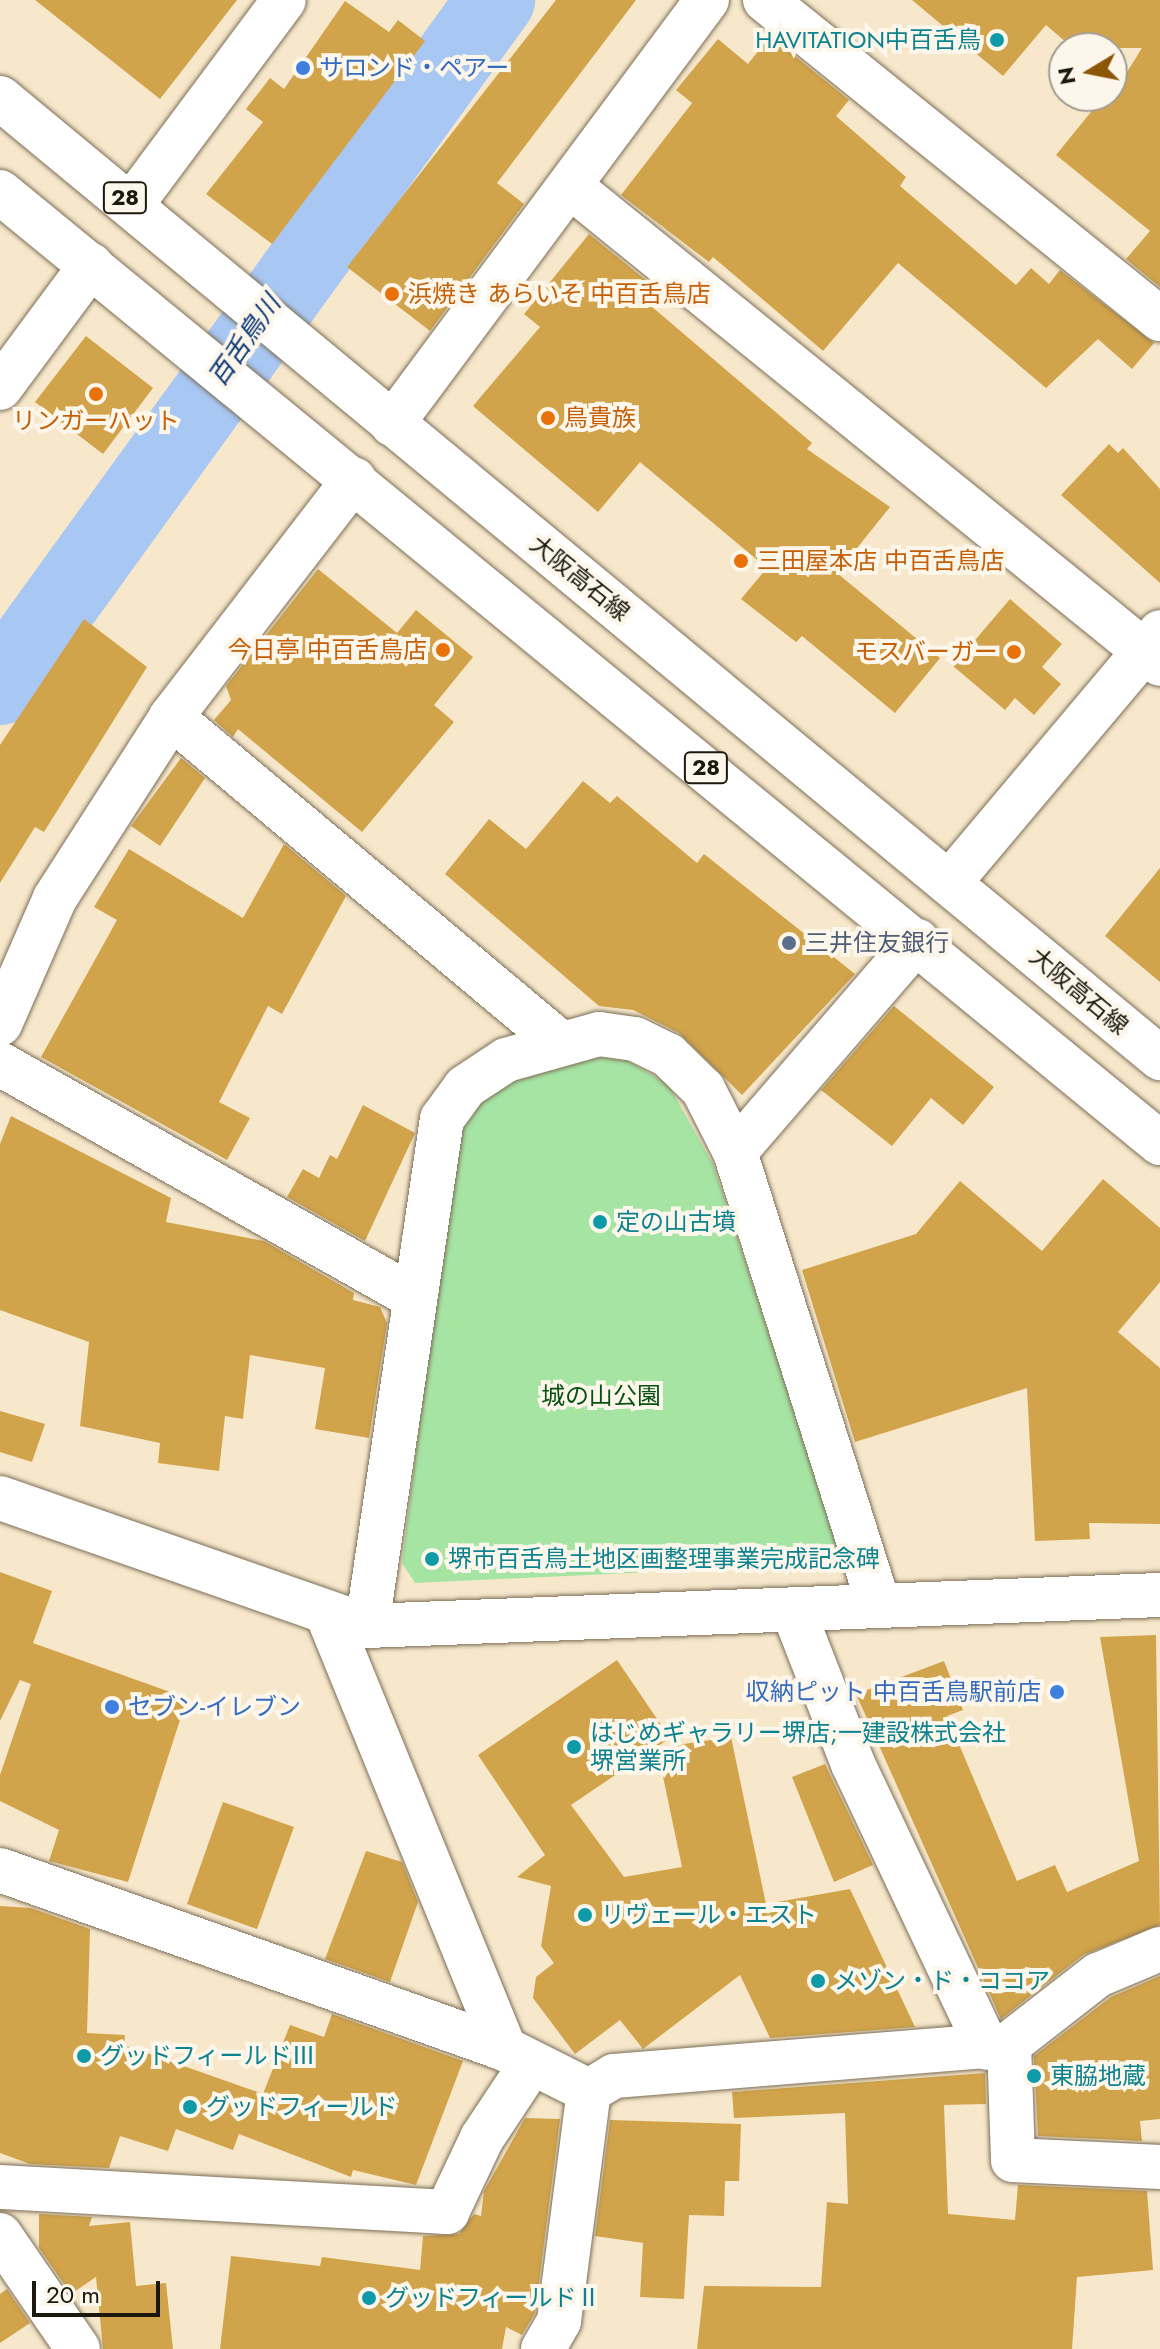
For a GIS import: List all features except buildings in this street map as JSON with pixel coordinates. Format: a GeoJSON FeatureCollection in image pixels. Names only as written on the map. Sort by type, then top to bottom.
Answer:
{"type":"FeatureCollection","features":[{"type":"Feature","properties":{"kind":"street"},"geometry":{"type":"LineString","coordinates":[[132,204],[284,0]]}},
{"type":"Feature","properties":{"kind":"street"},"geometry":{"type":"LineString","coordinates":[[392,424],[707,0]]}},
{"type":"Feature","properties":{"kind":"street"},"geometry":{"type":"LineString","coordinates":[[765,0],[1160,319]]}},
{"type":"Feature","properties":{"kind":"street","name":"大阪高石線"},"geometry":{"type":"LineString","coordinates":[[0,98],[132,204],[243,304],[1160,1058]]}},
{"type":"Feature","properties":{"kind":"street"},"geometry":{"type":"LineString","coordinates":[[570,186],[1155,649],[949,883]]}},
{"type":"Feature","properties":{"kind":"street","name":"28"},"geometry":{"type":"LineString","coordinates":[[0,192],[354,479],[1160,1143]]}},
{"type":"Feature","properties":{"kind":"street"},"geometry":{"type":"LineString","coordinates":[[0,388],[91,265]]}},
{"type":"Feature","properties":{"kind":"street"},"geometry":{"type":"LineString","coordinates":[[0,1024],[55,898],[171,717],[354,479]]}},
{"type":"Feature","properties":{"kind":"street"},"geometry":{"type":"LineString","coordinates":[[171,717],[558,1041]]}},
{"type":"Feature","properties":{"kind":"street"},"geometry":{"type":"LineString","coordinates":[[735,1152],[917,941]]}},
{"type":"Feature","properties":{"kind":"street"},"geometry":{"type":"LineString","coordinates":[[0,2187],[447,2212],[518,2057],[347,1621],[415,1298],[442,1119],[465,1087],[506,1060],[558,1041],[611,1036],[668,1055],[703,1089],[735,1152],[879,1606]]}},
{"type":"Feature","properties":{"kind":"street"},"geometry":{"type":"LineString","coordinates":[[0,1064],[415,1298]]}},
{"type":"Feature","properties":{"kind":"street"},"geometry":{"type":"LineString","coordinates":[[0,1498],[347,1621],[793,1610],[1160,1595]]}},
{"type":"Feature","properties":{"kind":"street"},"geometry":{"type":"LineString","coordinates":[[793,1610],[853,1764],[998,2046],[1013,2160],[1160,2167]]}},
{"type":"Feature","properties":{"kind":"street"},"geometry":{"type":"LineString","coordinates":[[0,1870],[518,2057],[589,2091]]}},
{"type":"Feature","properties":{"kind":"street"},"geometry":{"type":"LineString","coordinates":[[589,2091],[614,2076],[998,2046],[1098,1975],[1160,1949]]}},
{"type":"Feature","properties":{"kind":"street"},"geometry":{"type":"LineString","coordinates":[[543,2349],[559,2321],[589,2091]]}},
{"type":"Feature","properties":{"kind":"street"},"geometry":{"type":"LineString","coordinates":[[0,2235],[77,2349]]}},
{"type":"Feature","properties":{"kind":"green space","name":"城の山公園"},"geometry":{"type":"Polygon","coordinates":[[[600,1057],[626,1060],[668,1084],[713,1164],[838,1542],[821,1564],[415,1583],[402,1563],[456,1134],[478,1103],[511,1082],[600,1057]]]}},
{"type":"Feature","properties":{"kind":"waterway","name":"百舌鳥川"},"geometry":{"type":"LineString","coordinates":[[0,686],[496,0]]}},
{"type":"Feature","properties":{"kind":"place","name":"HAVITATION中百舌鳥"},"geometry":{"type":"Point","coordinates":[997,40]}},
{"type":"Feature","properties":{"kind":"place","name":"サロンド・ペアー"},"geometry":{"type":"Point","coordinates":[303,68]}},
{"type":"Feature","properties":{"kind":"place","name":"浜焼き あらいそ 中百舌鳥店"},"geometry":{"type":"Point","coordinates":[392,294]}},
{"type":"Feature","properties":{"kind":"place","name":"リンガーハット"},"geometry":{"type":"Point","coordinates":[96,394]}},
{"type":"Feature","properties":{"kind":"place","name":"鳥貴族"},"geometry":{"type":"Point","coordinates":[548,418]}},
{"type":"Feature","properties":{"kind":"place","name":"三田屋本店 中百舌鳥店"},"geometry":{"type":"Point","coordinates":[741,561]}},
{"type":"Feature","properties":{"kind":"place","name":"今日亭 中百舌鳥店"},"geometry":{"type":"Point","coordinates":[443,650]}},
{"type":"Feature","properties":{"kind":"place","name":"モスバーガー"},"geometry":{"type":"Point","coordinates":[1014,652]}},
{"type":"Feature","properties":{"kind":"place","name":"三井住友銀行"},"geometry":{"type":"Point","coordinates":[789,943]}},
{"type":"Feature","properties":{"kind":"place","name":"定の山古墳"},"geometry":{"type":"Point","coordinates":[600,1222]}},
{"type":"Feature","properties":{"kind":"place","name":"堺市百舌鳥土地区画整理事業完成記念碑"},"geometry":{"type":"Point","coordinates":[432,1559]}},
{"type":"Feature","properties":{"kind":"place","name":"収納ピット 中百舌鳥駅前店"},"geometry":{"type":"Point","coordinates":[1057,1692]}},
{"type":"Feature","properties":{"kind":"place","name":"セブン-イレブン"},"geometry":{"type":"Point","coordinates":[112,1707]}},
{"type":"Feature","properties":{"kind":"place","name":"はじめギャラリー堺店;一建設株式会社 堺営業所"},"geometry":{"type":"Point","coordinates":[574,1747]}},
{"type":"Feature","properties":{"kind":"place","name":"リヴェール・エスト"},"geometry":{"type":"Point","coordinates":[585,1915]}},
{"type":"Feature","properties":{"kind":"place","name":"メゾン・ド・ココア"},"geometry":{"type":"Point","coordinates":[818,1981]}},
{"type":"Feature","properties":{"kind":"place","name":"グッドフィールドⅢ"},"geometry":{"type":"Point","coordinates":[84,2056]}},
{"type":"Feature","properties":{"kind":"place","name":"東脇地蔵"},"geometry":{"type":"Point","coordinates":[1034,2076]}},
{"type":"Feature","properties":{"kind":"place","name":"グッドフィールド"},"geometry":{"type":"Point","coordinates":[190,2107]}},
{"type":"Feature","properties":{"kind":"place","name":"グッドフィールドⅡ"},"geometry":{"type":"Point","coordinates":[369,2298]}}]}
